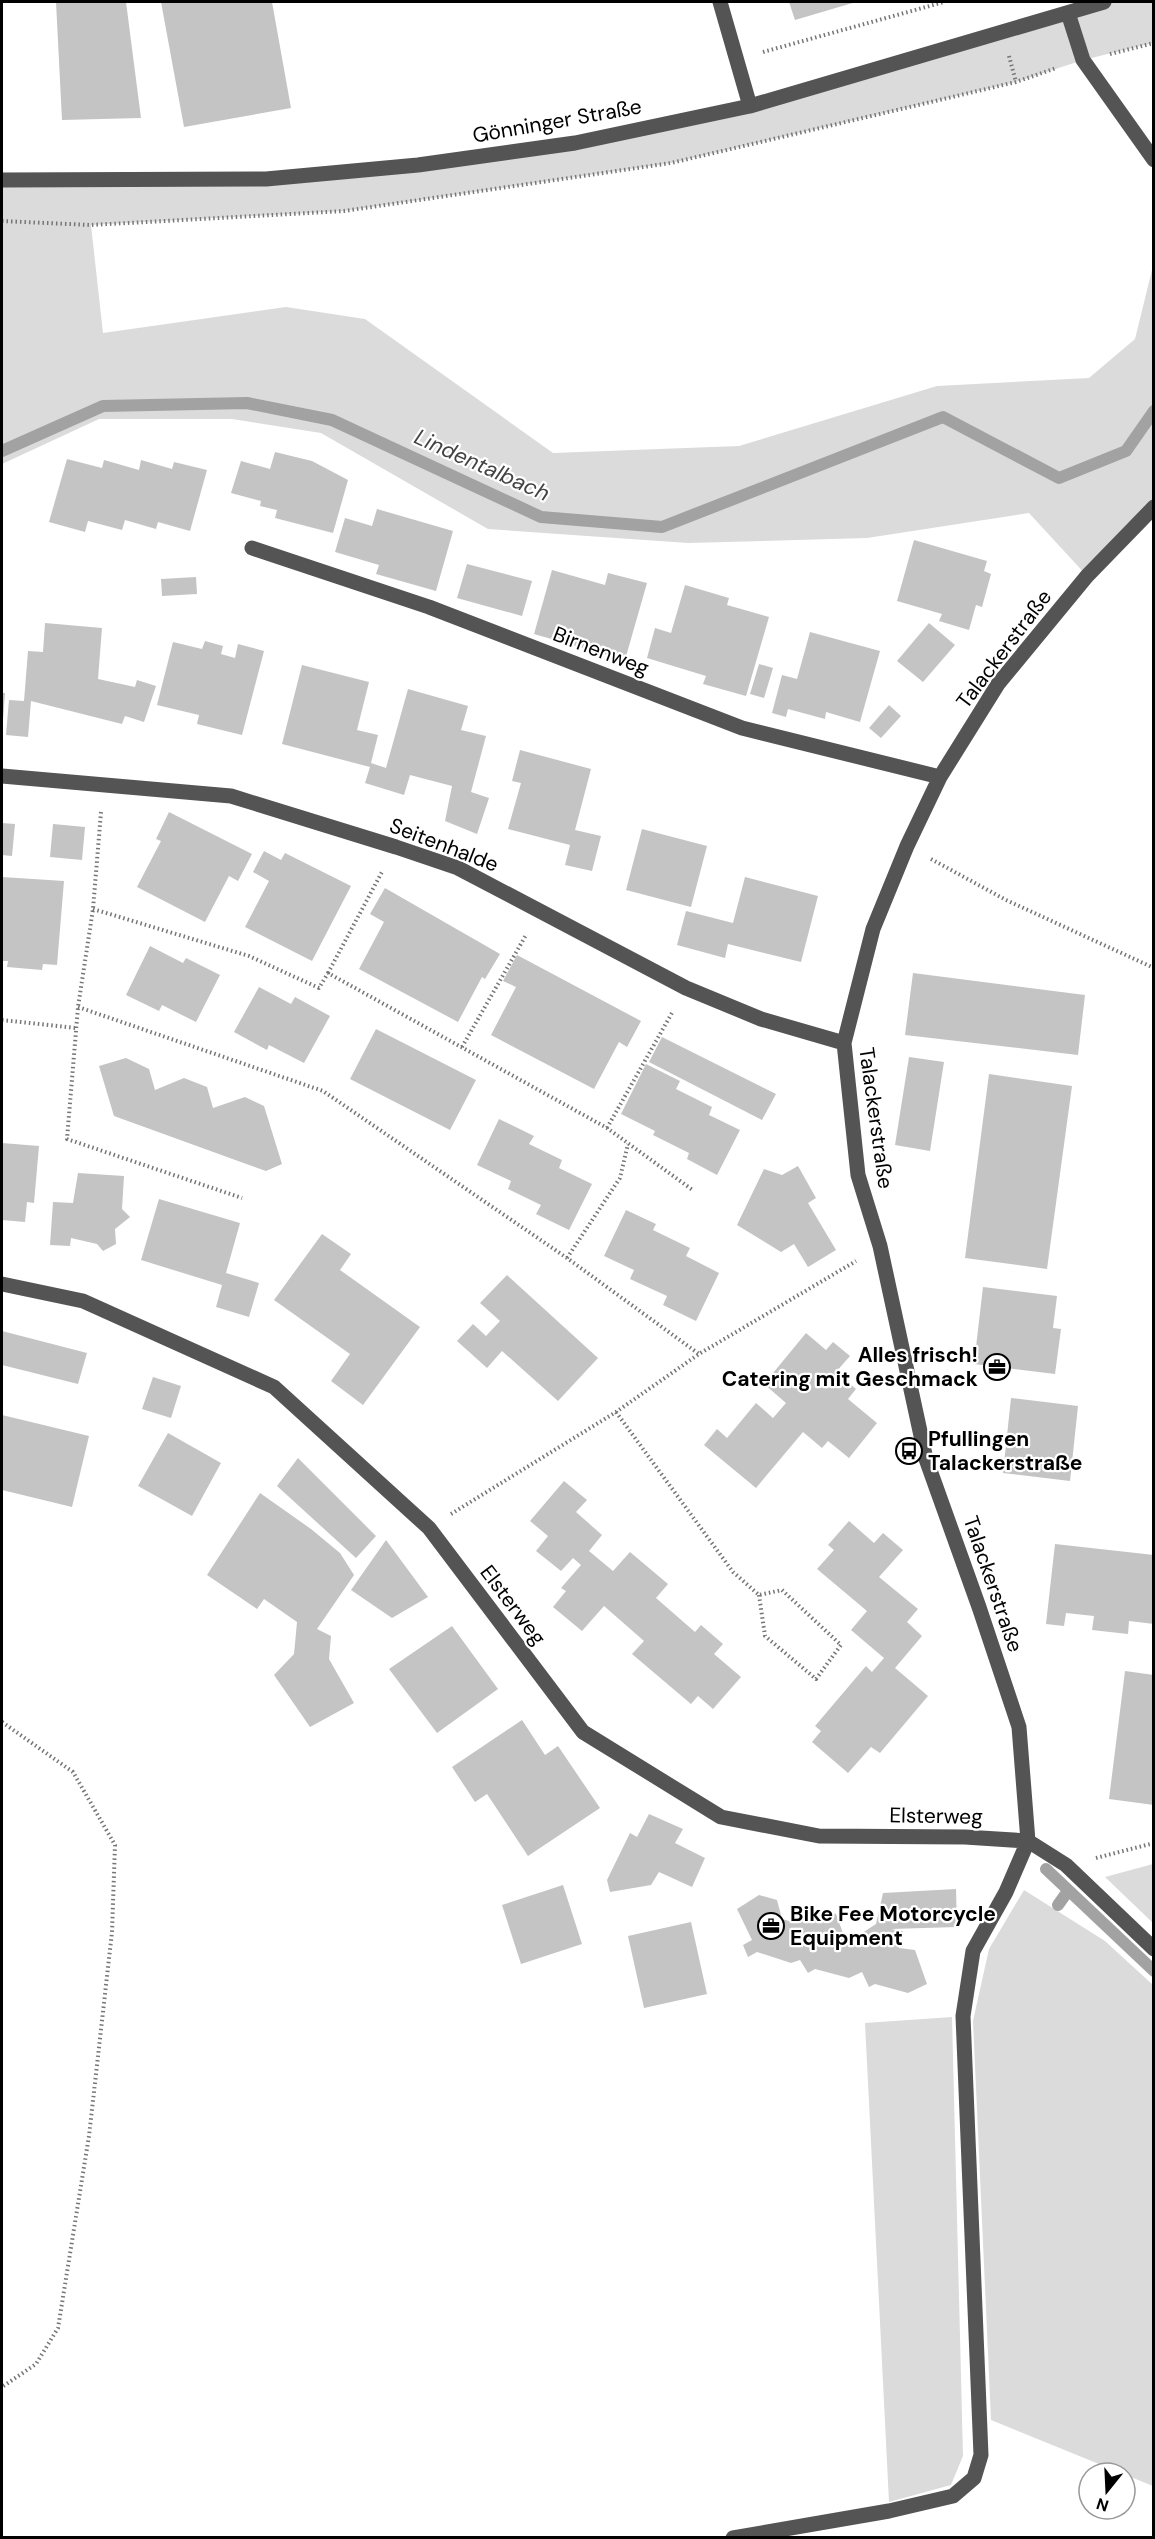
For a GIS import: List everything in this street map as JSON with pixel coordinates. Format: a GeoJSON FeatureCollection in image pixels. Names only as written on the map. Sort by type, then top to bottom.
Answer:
{"type":"FeatureCollection","features":[{"type":"Feature","properties":{"kind":"street"},"geometry":{"type":"LineString","coordinates":[[720,2],[750,106]]}},
{"type":"Feature","properties":{"kind":"street","name":"Gönninger Straße"},"geometry":{"type":"LineString","coordinates":[[2,180],[266,179],[418,165],[575,143],[750,106],[1104,2]]}},
{"type":"Feature","properties":{"kind":"street"},"geometry":{"type":"LineString","coordinates":[[1068,13],[1083,60],[1154,160]]}},
{"type":"Feature","properties":{"kind":"street","name":"Talackerstraße"},"geometry":{"type":"LineString","coordinates":[[1028,1841],[1019,1727],[980,1607],[926,1459],[880,1246],[858,1175],[844,1043],[873,929],[906,846],[940,777],[998,684],[1088,576],[1154,507]]}},
{"type":"Feature","properties":{"kind":"street","name":"Birnenweg"},"geometry":{"type":"LineString","coordinates":[[252,548],[429,607],[742,728],[940,777]]}},
{"type":"Feature","properties":{"kind":"street","name":"Seitenhalde"},"geometry":{"type":"LineString","coordinates":[[2,776],[231,796],[396,847],[458,868],[686,988],[761,1019],[844,1043]]}},
{"type":"Feature","properties":{"kind":"street","name":"Elsterweg"},"geometry":{"type":"LineString","coordinates":[[2,1284],[83,1301],[274,1387],[429,1528],[583,1731],[721,1817],[819,1836],[964,1837],[1028,1841]]}},
{"type":"Feature","properties":{"kind":"street"},"geometry":{"type":"LineString","coordinates":[[733,2538],[889,2511],[954,2496],[974,2478],[981,2455],[963,2016],[973,1952],[1006,1892],[1028,1841],[1066,1865],[1154,1949]]}},
{"type":"Feature","properties":{"kind":"path"},"geometry":{"type":"LineString","coordinates":[[735,58],[944,2]]}},
{"type":"Feature","properties":{"kind":"path"},"geometry":{"type":"LineString","coordinates":[[1083,60],[1154,43]]}},
{"type":"Feature","properties":{"kind":"path"},"geometry":{"type":"LineString","coordinates":[[103,785],[93,909],[78,1007],[67,1138],[242,1198]]}},
{"type":"Feature","properties":{"kind":"path"},"geometry":{"type":"LineString","coordinates":[[906,846],[1006,900],[1154,968]]}},
{"type":"Feature","properties":{"kind":"path"},"geometry":{"type":"LineString","coordinates":[[93,909],[249,956],[319,988],[396,847]]}},
{"type":"Feature","properties":{"kind":"path"},"geometry":{"type":"LineString","coordinates":[[462,1047],[540,910]]}},
{"type":"Feature","properties":{"kind":"path"},"geometry":{"type":"LineString","coordinates":[[328,973],[607,1128],[694,1191]]}},
{"type":"Feature","properties":{"kind":"path"},"geometry":{"type":"LineString","coordinates":[[607,1128],[686,988]]}},
{"type":"Feature","properties":{"kind":"path"},"geometry":{"type":"LineString","coordinates":[[78,1007],[323,1091],[567,1258],[699,1354]]}},
{"type":"Feature","properties":{"kind":"path"},"geometry":{"type":"LineString","coordinates":[[2,1020],[76,1028]]}},
{"type":"Feature","properties":{"kind":"path"},"geometry":{"type":"LineString","coordinates":[[567,1258],[620,1178],[628,1144]]}},
{"type":"Feature","properties":{"kind":"path"},"geometry":{"type":"LineString","coordinates":[[429,1528],[616,1412],[699,1354],[880,1246]]}},
{"type":"Feature","properties":{"kind":"path"},"geometry":{"type":"LineString","coordinates":[[616,1412],[733,1572],[759,1595],[765,1636],[816,1679],[840,1645],[782,1590],[759,1595]]}},
{"type":"Feature","properties":{"kind":"path"},"geometry":{"type":"LineString","coordinates":[[2,1722],[73,1772],[115,1845],[112,1932],[89,2136],[58,2328],[36,2364],[2,2387]]}},
{"type":"Feature","properties":{"kind":"path"},"geometry":{"type":"LineString","coordinates":[[1066,1865],[1154,1843]]}},
{"type":"Feature","properties":{"kind":"shaded area"},"geometry":{"type":"Polygon","coordinates":[[[1104,2],[1153,2],[1153,43],[1083,60],[1016,82],[671,163],[344,211],[91,225],[103,333],[286,307],[365,319],[553,453],[739,446],[937,386],[1089,378],[1135,339],[1153,266],[1153,507],[1087,576],[1029,513],[867,538],[688,543],[488,529],[321,433],[232,419],[99,419],[2,464],[2,180],[266,179],[418,165],[750,106],[1104,2]]]}},
{"type":"Feature","properties":{"kind":"shaded area"},"geometry":{"type":"Polygon","coordinates":[[[1154,1864],[1153,1923],[1105,1877],[1154,1864]]]}},
{"type":"Feature","properties":{"kind":"shaded area"},"geometry":{"type":"Polygon","coordinates":[[[1024,1890],[1105,1941],[1153,1985],[1153,2486],[1137,2479],[1137,2461],[1092,2461],[991,2420],[973,2021],[989,1949],[1024,1890]]]}},
{"type":"Feature","properties":{"kind":"shaded area"},"geometry":{"type":"Polygon","coordinates":[[[952,2017],[963,2456],[951,2485],[889,2502],[865,2023],[952,2017]]]}},
{"type":"Feature","properties":{"kind":"building"},"geometry":{"type":"Polygon","coordinates":[[[56,2],[126,2],[141,118],[62,120],[56,2]]]}},
{"type":"Feature","properties":{"kind":"building"},"geometry":{"type":"Polygon","coordinates":[[[161,2],[272,2],[291,108],[184,127],[161,2]]]}},
{"type":"Feature","properties":{"kind":"building"},"geometry":{"type":"Polygon","coordinates":[[[789,2],[856,2],[795,20],[789,2]]]}},
{"type":"Feature","properties":{"kind":"building"},"geometry":{"type":"Polygon","coordinates":[[[275,452],[312,461],[348,480],[333,533],[275,518],[277,510],[260,506],[261,501],[231,493],[241,461],[270,469],[275,452]]]}},
{"type":"Feature","properties":{"kind":"building"},"geometry":{"type":"Polygon","coordinates":[[[67,459],[102,468],[104,460],[139,470],[141,460],[172,469],[174,462],[207,470],[190,531],[158,522],[156,529],[125,520],[122,530],[88,521],[85,532],[49,522],[67,459]]]}},
{"type":"Feature","properties":{"kind":"building"},"geometry":{"type":"Polygon","coordinates":[[[377,509],[453,531],[436,591],[376,574],[379,565],[335,552],[345,518],[372,526],[377,509]]]}},
{"type":"Feature","properties":{"kind":"building"},"geometry":{"type":"Polygon","coordinates":[[[914,540],[987,561],[984,571],[991,574],[982,607],[976,605],[969,630],[939,621],[942,614],[897,601],[914,540]]]}},
{"type":"Feature","properties":{"kind":"building"},"geometry":{"type":"Polygon","coordinates":[[[467,564],[532,581],[522,616],[457,598],[467,564]]]}},
{"type":"Feature","properties":{"kind":"building"},"geometry":{"type":"Polygon","coordinates":[[[552,570],[605,585],[608,573],[647,583],[625,660],[534,634],[552,570]]]}},
{"type":"Feature","properties":{"kind":"building"},"geometry":{"type":"Polygon","coordinates":[[[196,577],[197,594],[162,596],[161,579],[196,577]]]}},
{"type":"Feature","properties":{"kind":"building"},"geometry":{"type":"Polygon","coordinates":[[[685,585],[729,598],[727,605],[769,617],[746,696],[703,684],[706,676],[647,658],[655,628],[671,633],[685,585]]]}},
{"type":"Feature","properties":{"kind":"building"},"geometry":{"type":"Polygon","coordinates":[[[45,623],[102,628],[98,679],[135,687],[137,680],[156,686],[144,722],[125,716],[122,724],[31,701],[28,737],[6,735],[9,700],[24,701],[28,651],[43,652],[45,623]]]}},
{"type":"Feature","properties":{"kind":"building"},"geometry":{"type":"Polygon","coordinates":[[[929,623],[955,645],[923,682],[897,661],[929,623]]]}},
{"type":"Feature","properties":{"kind":"building"},"geometry":{"type":"Polygon","coordinates":[[[810,632],[880,651],[860,722],[826,712],[825,719],[788,709],[786,717],[772,713],[782,675],[797,679],[810,632]]]}},
{"type":"Feature","properties":{"kind":"building"},"geometry":{"type":"Polygon","coordinates":[[[205,641],[223,646],[221,654],[235,658],[238,644],[264,651],[242,735],[197,724],[199,715],[157,705],[173,642],[202,649],[205,641]]]}},
{"type":"Feature","properties":{"kind":"building"},"geometry":{"type":"Polygon","coordinates":[[[759,664],[773,668],[764,698],[750,694],[759,664]]]}},
{"type":"Feature","properties":{"kind":"building"},"geometry":{"type":"Polygon","coordinates":[[[302,665],[369,682],[357,730],[378,735],[371,763],[386,768],[408,689],[468,706],[461,730],[486,736],[471,792],[489,798],[477,834],[445,821],[452,786],[410,775],[404,795],[365,783],[370,767],[282,744],[302,665]]]}},
{"type":"Feature","properties":{"kind":"building"},"geometry":{"type":"Polygon","coordinates":[[[2,693],[5,693],[3,720],[2,720],[2,693]]]}},
{"type":"Feature","properties":{"kind":"building"},"geometry":{"type":"Polygon","coordinates":[[[889,705],[901,716],[881,738],[869,728],[889,705]]]}},
{"type":"Feature","properties":{"kind":"building"},"geometry":{"type":"Polygon","coordinates":[[[520,750],[591,769],[575,830],[601,836],[592,871],[565,865],[570,845],[508,829],[521,783],[512,781],[520,750]]]}},
{"type":"Feature","properties":{"kind":"building"},"geometry":{"type":"Polygon","coordinates":[[[169,812],[252,854],[238,881],[229,876],[205,922],[137,887],[161,841],[156,839],[169,812]]]}},
{"type":"Feature","properties":{"kind":"building"},"geometry":{"type":"Polygon","coordinates":[[[2,823],[15,824],[12,856],[2,855],[2,823]]]}},
{"type":"Feature","properties":{"kind":"building"},"geometry":{"type":"Polygon","coordinates":[[[53,824],[85,827],[82,860],[50,857],[53,824]]]}},
{"type":"Feature","properties":{"kind":"building"},"geometry":{"type":"Polygon","coordinates":[[[642,829],[707,846],[691,907],[626,890],[642,829]]]}},
{"type":"Feature","properties":{"kind":"building"},"geometry":{"type":"Polygon","coordinates":[[[264,851],[281,860],[285,853],[351,886],[312,961],[245,927],[269,881],[253,872],[264,851]]]}},
{"type":"Feature","properties":{"kind":"building"},"geometry":{"type":"Polygon","coordinates":[[[2,877],[64,881],[57,965],[43,964],[42,970],[7,967],[8,961],[2,961],[2,877]]]}},
{"type":"Feature","properties":{"kind":"building"},"geometry":{"type":"Polygon","coordinates":[[[745,877],[818,896],[801,962],[728,944],[725,958],[677,945],[686,911],[733,923],[745,877]]]}},
{"type":"Feature","properties":{"kind":"building"},"geometry":{"type":"Polygon","coordinates":[[[385,888],[500,954],[485,979],[482,977],[458,1022],[359,969],[384,922],[370,914],[385,888]]]}},
{"type":"Feature","properties":{"kind":"building"},"geometry":{"type":"Polygon","coordinates":[[[150,946],[183,963],[186,958],[220,975],[196,1022],[162,1005],[159,1011],[126,995],[150,946]]]}},
{"type":"Feature","properties":{"kind":"building"},"geometry":{"type":"Polygon","coordinates":[[[517,955],[641,1021],[627,1047],[619,1042],[594,1089],[491,1035],[516,987],[503,981],[517,955]]]}},
{"type":"Feature","properties":{"kind":"building"},"geometry":{"type":"Polygon","coordinates":[[[913,973],[1085,995],[1078,1055],[905,1035],[913,973]]]}},
{"type":"Feature","properties":{"kind":"building"},"geometry":{"type":"Polygon","coordinates":[[[259,987],[291,1004],[295,997],[330,1016],[304,1063],[269,1045],[267,1050],[234,1032],[259,987]]]}},
{"type":"Feature","properties":{"kind":"building"},"geometry":{"type":"Polygon","coordinates":[[[376,1029],[476,1080],[450,1130],[350,1079],[376,1029]]]}},
{"type":"Feature","properties":{"kind":"building"},"geometry":{"type":"Polygon","coordinates":[[[662,1037],[776,1094],[762,1120],[649,1062],[662,1037]]]}},
{"type":"Feature","properties":{"kind":"building"},"geometry":{"type":"Polygon","coordinates":[[[909,1057],[944,1062],[930,1151],[895,1145],[909,1057]]]}},
{"type":"Feature","properties":{"kind":"building"},"geometry":{"type":"Polygon","coordinates":[[[126,1058],[149,1069],[155,1090],[184,1078],[207,1087],[213,1108],[245,1097],[264,1106],[282,1164],[266,1171],[114,1116],[99,1066],[126,1058]]]}},
{"type":"Feature","properties":{"kind":"building"},"geometry":{"type":"Polygon","coordinates":[[[646,1064],[680,1081],[676,1089],[712,1107],[709,1115],[740,1130],[717,1175],[687,1159],[689,1153],[653,1135],[655,1131],[621,1114],[646,1064]]]}},
{"type":"Feature","properties":{"kind":"building"},"geometry":{"type":"Polygon","coordinates":[[[989,1074],[1072,1086],[1047,1269],[965,1258],[989,1074]]]}},
{"type":"Feature","properties":{"kind":"building"},"geometry":{"type":"Polygon","coordinates":[[[499,1119],[534,1136],[529,1144],[562,1160],[559,1168],[592,1184],[569,1230],[536,1214],[541,1205],[508,1189],[511,1181],[477,1165],[499,1119]]]}},
{"type":"Feature","properties":{"kind":"building"},"geometry":{"type":"Polygon","coordinates":[[[2,1143],[39,1146],[34,1203],[27,1202],[25,1222],[2,1220],[2,1143]]]}},
{"type":"Feature","properties":{"kind":"building"},"geometry":{"type":"Polygon","coordinates":[[[798,1166],[816,1198],[808,1203],[836,1250],[808,1267],[794,1244],[781,1252],[737,1225],[764,1169],[782,1175],[798,1166]]]}},
{"type":"Feature","properties":{"kind":"building"},"geometry":{"type":"Polygon","coordinates":[[[78,1173],[124,1176],[122,1209],[130,1217],[115,1229],[116,1244],[103,1251],[97,1244],[71,1238],[70,1246],[50,1245],[53,1202],[73,1203],[78,1173]]]}},
{"type":"Feature","properties":{"kind":"building"},"geometry":{"type":"Polygon","coordinates":[[[159,1199],[240,1223],[226,1273],[259,1283],[249,1317],[216,1307],[222,1285],[141,1260],[159,1199]]]}},
{"type":"Feature","properties":{"kind":"building"},"geometry":{"type":"Polygon","coordinates":[[[626,1210],[656,1224],[653,1230],[690,1248],[686,1256],[719,1273],[696,1321],[663,1305],[667,1296],[630,1279],[634,1270],[604,1256],[626,1210]]]}},
{"type":"Feature","properties":{"kind":"building"},"geometry":{"type":"Polygon","coordinates":[[[322,1234],[351,1254],[340,1270],[420,1327],[363,1405],[331,1381],[350,1354],[274,1300],[322,1234]]]}},
{"type":"Feature","properties":{"kind":"building"},"geometry":{"type":"Polygon","coordinates":[[[507,1275],[598,1358],[558,1401],[502,1351],[487,1368],[457,1341],[473,1324],[486,1336],[500,1321],[480,1303],[507,1275]]]}},
{"type":"Feature","properties":{"kind":"building"},"geometry":{"type":"Polygon","coordinates":[[[983,1287],[1057,1296],[1053,1328],[1061,1329],[1055,1374],[974,1364],[983,1287]]]}},
{"type":"Feature","properties":{"kind":"building"},"geometry":{"type":"Polygon","coordinates":[[[2,1331],[87,1353],[78,1384],[2,1365],[2,1331]]]}},
{"type":"Feature","properties":{"kind":"building"},"geometry":{"type":"Polygon","coordinates":[[[806,1333],[826,1350],[833,1342],[850,1356],[836,1372],[856,1389],[848,1399],[877,1423],[849,1458],[828,1441],[822,1448],[803,1432],[756,1488],[704,1445],[717,1429],[727,1438],[756,1403],[773,1418],[786,1403],[764,1384],[806,1333]]]}},
{"type":"Feature","properties":{"kind":"building"},"geometry":{"type":"Polygon","coordinates":[[[153,1377],[181,1386],[171,1418],[142,1409],[153,1377]]]}},
{"type":"Feature","properties":{"kind":"building"},"geometry":{"type":"Polygon","coordinates":[[[1011,1398],[1078,1406],[1070,1481],[1003,1473],[1011,1398]]]}},
{"type":"Feature","properties":{"kind":"building"},"geometry":{"type":"Polygon","coordinates":[[[2,1415],[89,1436],[72,1507],[2,1490],[2,1415]]]}},
{"type":"Feature","properties":{"kind":"building"},"geometry":{"type":"Polygon","coordinates":[[[168,1433],[221,1463],[192,1516],[138,1486],[168,1433]]]}},
{"type":"Feature","properties":{"kind":"building"},"geometry":{"type":"Polygon","coordinates":[[[298,1458],[376,1536],[356,1558],[277,1486],[298,1458]]]}},
{"type":"Feature","properties":{"kind":"building"},"geometry":{"type":"Polygon","coordinates":[[[564,1481],[587,1500],[576,1512],[602,1535],[589,1551],[613,1571],[630,1552],[668,1584],[656,1598],[695,1632],[701,1625],[723,1644],[714,1654],[741,1677],[713,1709],[698,1696],[691,1704],[632,1654],[644,1641],[604,1606],[582,1631],[553,1607],[566,1591],[561,1588],[581,1565],[573,1558],[561,1571],[536,1551],[548,1536],[530,1521],[564,1481]]]}},
{"type":"Feature","properties":{"kind":"building"},"geometry":{"type":"Polygon","coordinates":[[[260,1493],[340,1553],[354,1575],[317,1629],[331,1636],[329,1659],[354,1703],[310,1727],[274,1675],[294,1654],[297,1622],[264,1599],[257,1609],[207,1575],[260,1493]]]}},
{"type":"Feature","properties":{"kind":"building"},"geometry":{"type":"Polygon","coordinates":[[[849,1521],[874,1543],[883,1533],[903,1550],[879,1577],[918,1609],[907,1622],[922,1636],[895,1668],[928,1696],[880,1753],[871,1747],[848,1773],[812,1742],[821,1731],[815,1726],[866,1666],[872,1672],[884,1658],[851,1630],[867,1611],[817,1569],[834,1550],[828,1545],[849,1521]]]}},
{"type":"Feature","properties":{"kind":"building"},"geometry":{"type":"Polygon","coordinates":[[[386,1540],[428,1597],[392,1618],[351,1590],[386,1540]]]}},
{"type":"Feature","properties":{"kind":"building"},"geometry":{"type":"Polygon","coordinates":[[[1055,1544],[1154,1555],[1154,1624],[1129,1621],[1128,1634],[1092,1630],[1094,1616],[1066,1613],[1064,1626],[1046,1624],[1055,1544]]]}},
{"type":"Feature","properties":{"kind":"building"},"geometry":{"type":"Polygon","coordinates":[[[452,1626],[498,1689],[437,1733],[389,1669],[452,1626]]]}},
{"type":"Feature","properties":{"kind":"building"},"geometry":{"type":"Polygon","coordinates":[[[1125,1671],[1154,1675],[1154,1805],[1109,1799],[1125,1671]]]}},
{"type":"Feature","properties":{"kind":"building"},"geometry":{"type":"Polygon","coordinates":[[[522,1720],[545,1755],[558,1746],[600,1808],[528,1856],[487,1794],[475,1802],[452,1767],[522,1720]]]}},
{"type":"Feature","properties":{"kind":"building"},"geometry":{"type":"Polygon","coordinates":[[[649,1814],[683,1829],[675,1843],[705,1858],[692,1887],[659,1872],[651,1885],[610,1892],[607,1880],[630,1833],[637,1837],[649,1814]]]}},
{"type":"Feature","properties":{"kind":"building"},"geometry":{"type":"Polygon","coordinates":[[[563,1885],[582,1944],[521,1964],[502,1905],[563,1885]]]}},
{"type":"Feature","properties":{"kind":"building"},"geometry":{"type":"Polygon","coordinates":[[[956,1889],[957,1927],[891,1929],[903,1931],[899,1948],[915,1950],[927,1984],[908,1993],[875,1984],[869,1987],[862,1972],[849,1978],[815,1969],[808,1973],[800,1960],[791,1963],[757,1952],[748,1957],[743,1945],[752,1940],[737,1909],[759,1895],[777,1900],[782,1919],[796,1923],[818,1908],[836,1914],[843,1933],[856,1937],[876,1924],[883,1893],[956,1889]]]}},
{"type":"Feature","properties":{"kind":"building"},"geometry":{"type":"Polygon","coordinates":[[[691,1922],[707,1994],[644,2008],[628,1936],[691,1922]]]}},
{"type":"Feature","properties":{"kind":"waterway","name":"Lindentalbach"},"geometry":{"type":"LineString","coordinates":[[2,451],[103,406],[247,403],[332,420],[541,517],[662,527],[943,417],[1059,478],[1126,451],[1154,411]]}},
{"type":"Feature","properties":{"kind":"waterway"},"geometry":{"type":"LineString","coordinates":[[1046,1869],[1154,1971]]}},
{"type":"Feature","properties":{"kind":"waterway"},"geometry":{"type":"LineString","coordinates":[[1058,1905],[1068,1891]]}},
{"type":"Feature","properties":{"kind":"place","name":"Alles frisch! Catering mit Geschmack"},"geometry":{"type":"Point","coordinates":[997,1367]}},
{"type":"Feature","properties":{"kind":"place","name":"Pfullingen Talackerstraße"},"geometry":{"type":"Point","coordinates":[909,1451]}},
{"type":"Feature","properties":{"kind":"place","name":"Bike Fee Motorcycle Equipment"},"geometry":{"type":"Point","coordinates":[771,1926]}}]}
